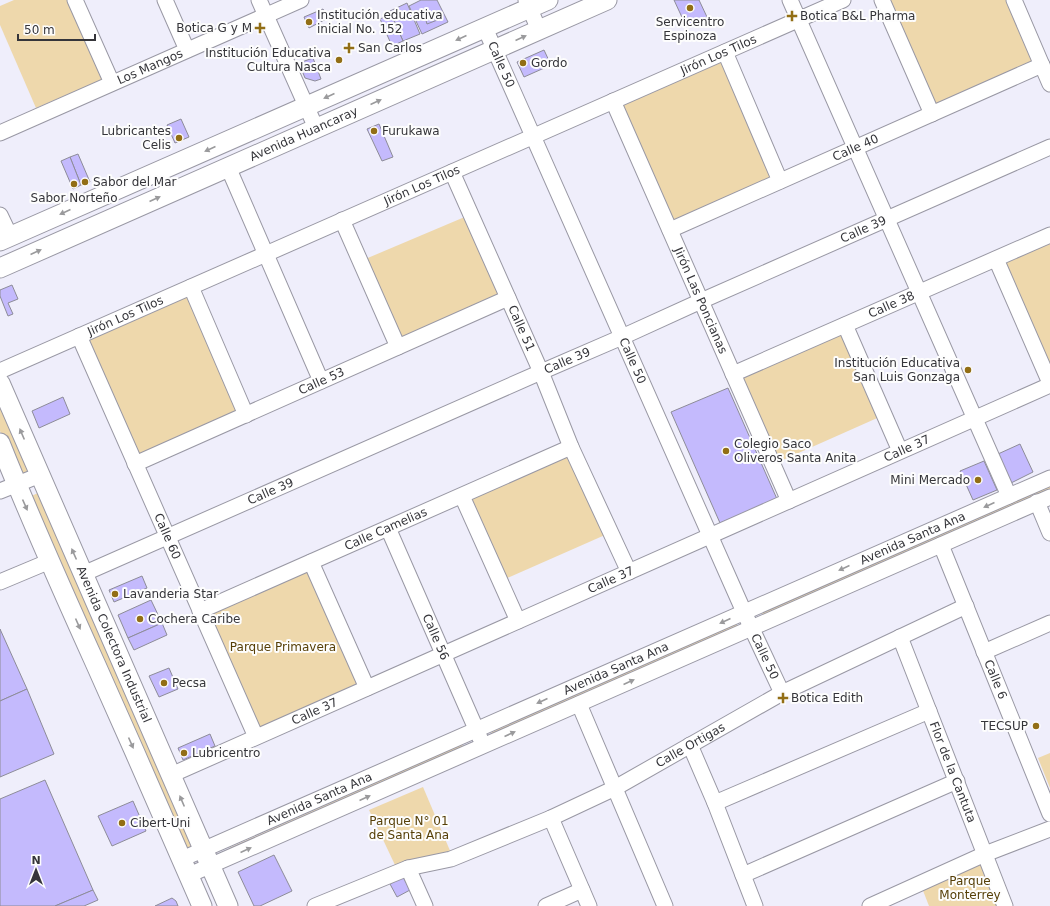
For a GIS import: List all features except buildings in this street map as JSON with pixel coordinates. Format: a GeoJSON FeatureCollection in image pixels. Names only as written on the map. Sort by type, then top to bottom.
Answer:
{"type":"FeatureCollection","features":[{"type":"Feature","properties":{"kind":"main road","name":"Avenida Huancaray"},"geometry":{"type":"LineString","coordinates":[[5,239],[484,28],[528,4],[548,0]]}},
{"type":"Feature","properties":{"kind":"main road","name":"Avenida Huancaray"},"geometry":{"type":"LineString","coordinates":[[0,268],[607,0]]}},
{"type":"Feature","properties":{"kind":"main road","name":"Avenida Colectora Industrial"},"geometry":{"type":"LineString","coordinates":[[0,383],[228,906]]}},
{"type":"Feature","properties":{"kind":"main road","name":"Avenida Colectora Industrial"},"geometry":{"type":"LineString","coordinates":[[0,443],[8,488],[50,561],[202,906]]}},
{"type":"Feature","properties":{"kind":"street"},"geometry":{"type":"LineString","coordinates":[[75,0],[112,83]]}},
{"type":"Feature","properties":{"kind":"street"},"geometry":{"type":"LineString","coordinates":[[165,0],[187,50]]}},
{"type":"Feature","properties":{"kind":"street"},"geometry":{"type":"LineString","coordinates":[[259,0],[316,128]]}},
{"type":"Feature","properties":{"kind":"street","name":"Los Mangos"},"geometry":{"type":"LineString","coordinates":[[0,133],[300,0]]}},
{"type":"Feature","properties":{"kind":"street"},"geometry":{"type":"LineString","coordinates":[[790,0],[1009,496]]}},
{"type":"Feature","properties":{"kind":"street","name":"Jirón Los Tilos"},"geometry":{"type":"LineString","coordinates":[[0,371],[843,0]]}},
{"type":"Feature","properties":{"kind":"street"},"geometry":{"type":"LineString","coordinates":[[882,0],[932,114]]}},
{"type":"Feature","properties":{"kind":"street"},"geometry":{"type":"LineString","coordinates":[[1014,0],[1050,84]]}},
{"type":"Feature","properties":{"kind":"street"},"geometry":{"type":"LineString","coordinates":[[528,4],[539,30]]}},
{"type":"Feature","properties":{"kind":"street","name":"Calle 50"},"geometry":{"type":"LineString","coordinates":[[484,28],[751,628],[782,693]]}},
{"type":"Feature","properties":{"kind":"street"},"geometry":{"type":"LineString","coordinates":[[725,52],[780,181]]}},
{"type":"Feature","properties":{"kind":"street","name":"Calle 40"},"geometry":{"type":"LineString","coordinates":[[670,230],[1042,65]]}},
{"type":"Feature","properties":{"kind":"street","name":"Jirón Las Poncianas"},"geometry":{"type":"LineString","coordinates":[[613,101],[789,501]]}},
{"type":"Feature","properties":{"kind":"street","name":"Calle 39"},"geometry":{"type":"LineString","coordinates":[[83,574],[1050,147]]}},
{"type":"Feature","properties":{"kind":"street"},"geometry":{"type":"LineString","coordinates":[[228,167],[321,381]]}},
{"type":"Feature","properties":{"kind":"street","name":"Calle 51"},"geometry":{"type":"LineString","coordinates":[[452,172],[541,372],[570,447],[629,572]]}},
{"type":"Feature","properties":{"kind":"street"},"geometry":{"type":"LineString","coordinates":[[0,215],[5,239]]}},
{"type":"Feature","properties":{"kind":"street"},"geometry":{"type":"LineString","coordinates":[[342,220],[398,347]]}},
{"type":"Feature","properties":{"kind":"street","name":"Calle 38"},"geometry":{"type":"LineString","coordinates":[[733,374],[1050,235]]}},
{"type":"Feature","properties":{"kind":"street"},"geometry":{"type":"LineString","coordinates":[[996,259],[1050,384]]}},
{"type":"Feature","properties":{"kind":"street"},"geometry":{"type":"LineString","coordinates":[[190,287],[246,415]]}},
{"type":"Feature","properties":{"kind":"street","name":"Calle 53"},"geometry":{"type":"LineString","coordinates":[[136,464],[508,298]]}},
{"type":"Feature","properties":{"kind":"street"},"geometry":{"type":"LineString","coordinates":[[845,325],[900,451]]}},
{"type":"Feature","properties":{"kind":"street","name":"Calle 60"},"geometry":{"type":"LineString","coordinates":[[79,336],[256,737]]}},
{"type":"Feature","properties":{"kind":"street","name":"Calle 37"},"geometry":{"type":"LineString","coordinates":[[171,775],[1050,384]]}},
{"type":"Feature","properties":{"kind":"street","name":"Calle Camelias"},"geometry":{"type":"LineString","coordinates":[[200,611],[570,447]]}},
{"type":"Feature","properties":{"kind":"street"},"geometry":{"type":"LineString","coordinates":[[8,488],[40,475]]}},
{"type":"Feature","properties":{"kind":"street","name":"Avenida Santa Ana"},"geometry":{"type":"LineString","coordinates":[[207,858],[476,730],[1050,478]]}},
{"type":"Feature","properties":{"kind":"street"},"geometry":{"type":"LineString","coordinates":[[462,496],[518,621]]}},
{"type":"Feature","properties":{"kind":"street"},"geometry":{"type":"LineString","coordinates":[[1043,500],[1050,533]]}},
{"type":"Feature","properties":{"kind":"street","name":"Avenida Santa Ana"},"geometry":{"type":"LineString","coordinates":[[186,867],[483,746],[1043,500]]}},
{"type":"Feature","properties":{"kind":"street","name":"Calle 56"},"geometry":{"type":"LineString","coordinates":[[388,528],[483,746]]}},
{"type":"Feature","properties":{"kind":"street","name":"Calle 6"},"geometry":{"type":"LineString","coordinates":[[941,544],[1050,814]]}},
{"type":"Feature","properties":{"kind":"street"},"geometry":{"type":"LineString","coordinates":[[0,582],[50,561]]}},
{"type":"Feature","properties":{"kind":"street"},"geometry":{"type":"LineString","coordinates":[[311,562],[367,688]]}},
{"type":"Feature","properties":{"kind":"street","name":"Calle Ortigas"},"geometry":{"type":"LineString","coordinates":[[315,906],[408,868],[451,859],[551,818],[615,788],[782,693],[966,606]]}},
{"type":"Feature","properties":{"kind":"street"},"geometry":{"type":"LineString","coordinates":[[984,652],[1050,623]]}},
{"type":"Feature","properties":{"kind":"street","name":"Flor de la Cantuta"},"geometry":{"type":"LineString","coordinates":[[900,637],[1005,906]]}},
{"type":"Feature","properties":{"kind":"street"},"geometry":{"type":"LineString","coordinates":[[579,704],[665,906]]}},
{"type":"Feature","properties":{"kind":"street"},"geometry":{"type":"LineString","coordinates":[[715,803],[929,711]]}},
{"type":"Feature","properties":{"kind":"street"},"geometry":{"type":"LineString","coordinates":[[690,745],[715,803],[755,906]]}},
{"type":"Feature","properties":{"kind":"street"},"geometry":{"type":"LineString","coordinates":[[743,875],[957,781]]}},
{"type":"Feature","properties":{"kind":"street"},"geometry":{"type":"LineString","coordinates":[[551,818],[589,906]]}},
{"type":"Feature","properties":{"kind":"street"},"geometry":{"type":"LineString","coordinates":[[870,906],[985,854],[1050,829]]}},
{"type":"Feature","properties":{"kind":"street"},"geometry":{"type":"LineString","coordinates":[[408,868],[424,906]]}},
{"type":"Feature","properties":{"kind":"street"},"geometry":{"type":"LineString","coordinates":[[546,906],[582,890]]}},
{"type":"Feature","properties":{"kind":"green space"},"geometry":{"type":"Polygon","coordinates":[[[14,0],[70,0],[104,79],[36,108],[0,25],[0,6],[14,0]]]}},
{"type":"Feature","properties":{"kind":"green space"},"geometry":{"type":"Polygon","coordinates":[[[886,0],[1009,0],[1035,62],[935,107],[886,0]]]}},
{"type":"Feature","properties":{"kind":"green space"},"geometry":{"type":"Polygon","coordinates":[[[722,58],[772,177],[673,222],[621,103],[722,58]]]}},
{"type":"Feature","properties":{"kind":"green space"},"geometry":{"type":"Polygon","coordinates":[[[467,216],[503,296],[400,342],[363,260],[467,216]]]}},
{"type":"Feature","properties":{"kind":"green space"},"geometry":{"type":"Polygon","coordinates":[[[1050,242],[1050,370],[1003,262],[1050,242]]]}},
{"type":"Feature","properties":{"kind":"green space"},"geometry":{"type":"Polygon","coordinates":[[[187,294],[239,412],[139,458],[87,338],[187,294]]]}},
{"type":"Feature","properties":{"kind":"green space"},"geometry":{"type":"Polygon","coordinates":[[[846,329],[884,415],[776,463],[736,375],[846,329]]]}},
{"type":"Feature","properties":{"kind":"green space"},"geometry":{"type":"Polygon","coordinates":[[[0,401],[29,470],[20,475],[17,474],[0,431],[0,401]]]}},
{"type":"Feature","properties":{"kind":"green space"},"geometry":{"type":"Polygon","coordinates":[[[570,453],[605,535],[505,579],[468,497],[570,453]]]}},
{"type":"Feature","properties":{"kind":"green space"},"geometry":{"type":"Polygon","coordinates":[[[1050,485],[1050,493],[764,617],[762,614],[764,611],[1050,485]]]}},
{"type":"Feature","properties":{"kind":"green space"},"geometry":{"type":"Polygon","coordinates":[[[38,493],[195,845],[186,849],[29,497],[38,493]]]}},
{"type":"Feature","properties":{"kind":"green space","name":"Parque Primavera"},"geometry":{"type":"Polygon","coordinates":[[[309,569],[362,687],[259,732],[209,614],[309,569]]]}},
{"type":"Feature","properties":{"kind":"green space"},"geometry":{"type":"Polygon","coordinates":[[[736,624],[739,629],[490,735],[492,732],[736,624]]]}},
{"type":"Feature","properties":{"kind":"green space"},"geometry":{"type":"Polygon","coordinates":[[[461,745],[464,746],[232,854],[229,848],[461,745]]]}},
{"type":"Feature","properties":{"kind":"green space"},"geometry":{"type":"Polygon","coordinates":[[[1050,753],[1050,788],[1038,758],[1050,753]]]}},
{"type":"Feature","properties":{"kind":"green space","name":"Parque N° 01 de Santa Ana"},"geometry":{"type":"Polygon","coordinates":[[[423,787],[451,853],[395,865],[369,810],[423,787]]]}},
{"type":"Feature","properties":{"kind":"green space","name":"Parque Monterrey"},"geometry":{"type":"Polygon","coordinates":[[[981,864],[998,906],[929,906],[922,888],[981,864]]]}},
{"type":"Feature","properties":{"kind":"place","name":"Servicentro Espinoza"},"geometry":{"type":"Point","coordinates":[690,8]}},
{"type":"Feature","properties":{"kind":"place","name":"Botica B&L Pharma"},"geometry":{"type":"Point","coordinates":[792,16]}},
{"type":"Feature","properties":{"kind":"place","name":"Institución educativa inicial No. 152"},"geometry":{"type":"Point","coordinates":[309,22]}},
{"type":"Feature","properties":{"kind":"place","name":"Botica G y M"},"geometry":{"type":"Point","coordinates":[260,28]}},
{"type":"Feature","properties":{"kind":"place","name":"San Carlos"},"geometry":{"type":"Point","coordinates":[349,48]}},
{"type":"Feature","properties":{"kind":"place","name":"Institución Educativa Cultura Nasca"},"geometry":{"type":"Point","coordinates":[339,60]}},
{"type":"Feature","properties":{"kind":"place","name":"Gordo"},"geometry":{"type":"Point","coordinates":[523,63]}},
{"type":"Feature","properties":{"kind":"place","name":"Furukawa"},"geometry":{"type":"Point","coordinates":[374,131]}},
{"type":"Feature","properties":{"kind":"place","name":"Lubricantes Celis"},"geometry":{"type":"Point","coordinates":[179,138]}},
{"type":"Feature","properties":{"kind":"place","name":"Sabor del Mar"},"geometry":{"type":"Point","coordinates":[85,182]}},
{"type":"Feature","properties":{"kind":"place","name":"Sabor Norteño"},"geometry":{"type":"Point","coordinates":[74,184]}},
{"type":"Feature","properties":{"kind":"place","name":"Institución Educativa San Luis Gonzaga"},"geometry":{"type":"Point","coordinates":[968,370]}},
{"type":"Feature","properties":{"kind":"place","name":"Colegio Saco Oliveros Santa Anita"},"geometry":{"type":"Point","coordinates":[726,451]}},
{"type":"Feature","properties":{"kind":"place","name":"Mini Mercado"},"geometry":{"type":"Point","coordinates":[978,480]}},
{"type":"Feature","properties":{"kind":"place","name":"Lavanderia Star"},"geometry":{"type":"Point","coordinates":[115,594]}},
{"type":"Feature","properties":{"kind":"place","name":"Cochera Caribe"},"geometry":{"type":"Point","coordinates":[140,619]}},
{"type":"Feature","properties":{"kind":"place","name":"Pecsa"},"geometry":{"type":"Point","coordinates":[164,683]}},
{"type":"Feature","properties":{"kind":"place","name":"Botica Edith"},"geometry":{"type":"Point","coordinates":[783,698]}},
{"type":"Feature","properties":{"kind":"place","name":"TECSUP"},"geometry":{"type":"Point","coordinates":[1036,726]}},
{"type":"Feature","properties":{"kind":"place","name":"Lubricentro"},"geometry":{"type":"Point","coordinates":[184,753]}},
{"type":"Feature","properties":{"kind":"place","name":"Cibert-Uni"},"geometry":{"type":"Point","coordinates":[122,823]}}]}
